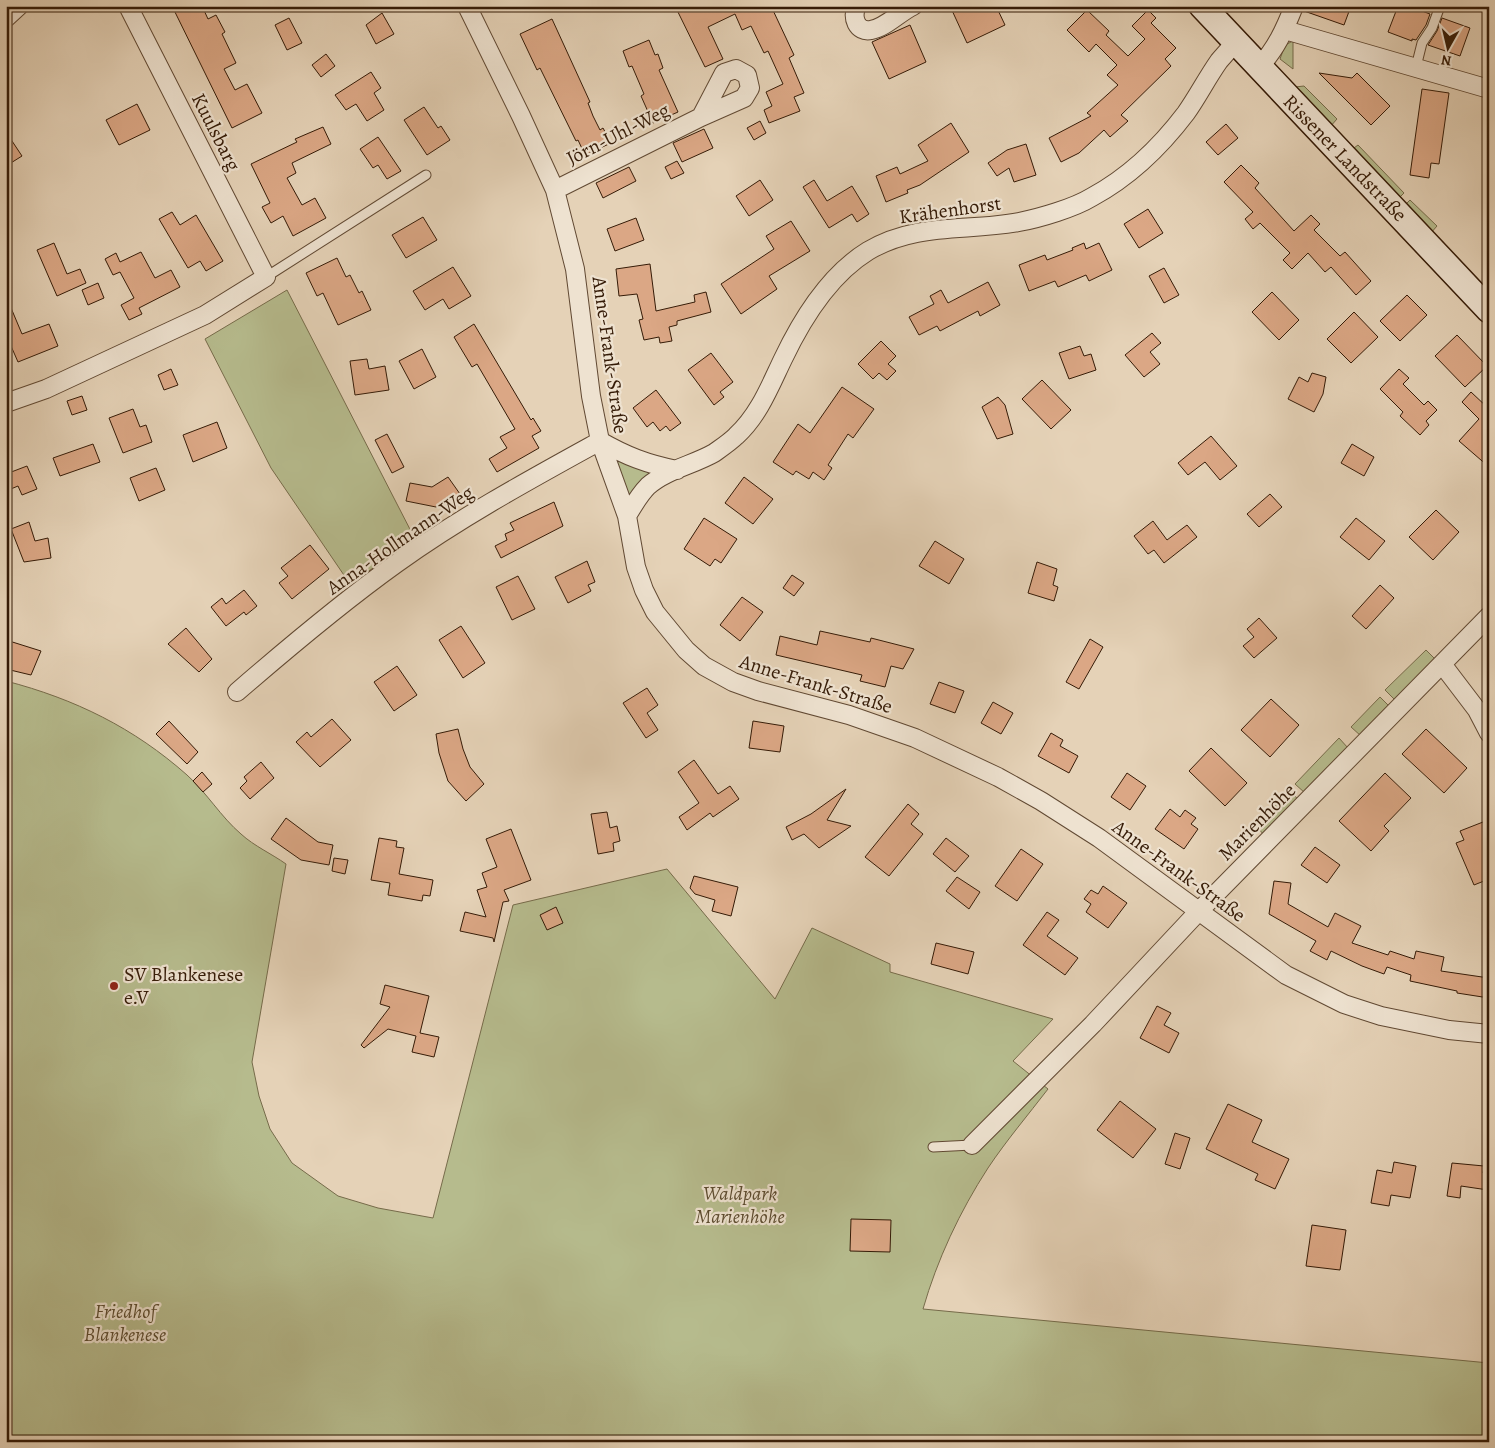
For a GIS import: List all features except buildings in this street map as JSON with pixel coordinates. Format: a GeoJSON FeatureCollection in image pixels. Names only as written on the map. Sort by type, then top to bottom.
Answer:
{"type":"FeatureCollection","features":[{"type":"Feature","properties":{"kind":"main road","name":"Rissener Landstraße"},"geometry":{"type":"LineString","coordinates":[[1202,6],[1489,310]]}},
{"type":"Feature","properties":{"kind":"street"},"geometry":{"type":"LineString","coordinates":[[6,18],[19,6]]}},
{"type":"Feature","properties":{"kind":"street","name":"Kuulsbarg"},"geometry":{"type":"LineString","coordinates":[[128,6],[266,277]]}},
{"type":"Feature","properties":{"kind":"street","name":"Anne-Frank-Straße"},"geometry":{"type":"LineString","coordinates":[[467,6],[555,190],[576,269],[592,396],[600,441],[627,516],[636,567],[644,590],[655,612],[686,650],[704,666],[723,677],[758,691],[872,722],[947,751],[1006,782],[1099,838],[1286,976],[1344,1004],[1381,1016],[1449,1030],[1489,1034]]}},
{"type":"Feature","properties":{"kind":"street"},"geometry":{"type":"LineString","coordinates":[[857,6],[854,14],[856,22],[861,28],[869,30],[877,28],[907,7]]}},
{"type":"Feature","properties":{"kind":"street"},"geometry":{"type":"LineString","coordinates":[[1260,67],[1271,54],[1285,30],[1294,6]]}},
{"type":"Feature","properties":{"kind":"street"},"geometry":{"type":"LineString","coordinates":[[1285,30],[1489,89]]}},
{"type":"Feature","properties":{"kind":"street","name":"Krähenhorst"},"geometry":{"type":"LineString","coordinates":[[627,516],[637,499],[649,485],[714,453],[737,435],[755,414],[770,389],[796,333],[812,308],[839,273],[868,252],[892,240],[916,232],[1019,222],[1051,213],[1091,198],[1121,178],[1167,136],[1187,111],[1235,42]]}},
{"type":"Feature","properties":{"kind":"street","name":"Jörn-Uhl-Weg"},"geometry":{"type":"LineString","coordinates":[[555,190],[701,116]]}},
{"type":"Feature","properties":{"kind":"street"},"geometry":{"type":"LineString","coordinates":[[6,403],[46,389],[205,315],[266,277]]}},
{"type":"Feature","properties":{"kind":"street"},"geometry":{"type":"LineString","coordinates":[[600,441],[622,453],[653,465],[677,470]]}},
{"type":"Feature","properties":{"kind":"street","name":"Anna-Hollmann-Weg"},"geometry":{"type":"LineString","coordinates":[[237,692],[310,629],[398,562],[498,498],[600,441]]}},
{"type":"Feature","properties":{"kind":"street","name":"Marienhöhe"},"geometry":{"type":"LineString","coordinates":[[972,1145],[1093,1024],[1198,912],[1489,616]]}},
{"type":"Feature","properties":{"kind":"street"},"geometry":{"type":"LineString","coordinates":[[1442,664],[1477,710],[1489,733]]}},
{"type":"Feature","properties":{"kind":"lane"},"geometry":{"type":"LineString","coordinates":[[1416,67],[1422,42],[1432,28],[1440,6]]}},
{"type":"Feature","properties":{"kind":"lane"},"geometry":{"type":"LineString","coordinates":[[266,277],[426,175]]}},
{"type":"Feature","properties":{"kind":"lane"},"geometry":{"type":"LineString","coordinates":[[933,1147],[972,1145]]}},
{"type":"Feature","properties":{"kind":"green space"},"geometry":{"type":"Polygon","coordinates":[[[1293,41],[1293,69],[1280,59],[1285,45],[1293,41]]]}},
{"type":"Feature","properties":{"kind":"green space"},"geometry":{"type":"Polygon","coordinates":[[[1304,86],[1337,119],[1329,128],[1295,87],[1304,86]]]}},
{"type":"Feature","properties":{"kind":"green space"},"geometry":{"type":"Polygon","coordinates":[[[1358,145],[1404,193],[1397,200],[1350,151],[1358,145]]]}},
{"type":"Feature","properties":{"kind":"green space"},"geometry":{"type":"Polygon","coordinates":[[[1410,200],[1437,226],[1430,234],[1403,207],[1410,200]]]}},
{"type":"Feature","properties":{"kind":"green space"},"geometry":{"type":"Polygon","coordinates":[[[287,290],[415,539],[350,584],[271,468],[205,339],[287,290]]]}},
{"type":"Feature","properties":{"kind":"green space"},"geometry":{"type":"Polygon","coordinates":[[[614,458],[653,472],[628,496],[614,458]]]}},
{"type":"Feature","properties":{"kind":"green space"},"geometry":{"type":"Polygon","coordinates":[[[1426,650],[1435,659],[1395,700],[1385,690],[1426,650]]]}},
{"type":"Feature","properties":{"kind":"green space","name":"Waldpark Marienhöhe"},"geometry":{"type":"Polygon","coordinates":[[[6,681],[80,706],[125,729],[167,758],[187,775],[241,834],[286,864],[252,1062],[259,1096],[270,1129],[292,1163],[338,1196],[378,1208],[433,1218],[513,905],[667,869],[775,999],[812,928],[890,964],[890,972],[1053,1019],[1013,1061],[1048,1089],[995,1158],[968,1201],[942,1254],[923,1309],[1489,1363],[1489,1442],[6,1442],[6,681]]]}},
{"type":"Feature","properties":{"kind":"green space"},"geometry":{"type":"Polygon","coordinates":[[[1380,697],[1389,706],[1361,736],[1351,727],[1380,697]]]}},
{"type":"Feature","properties":{"kind":"green space"},"geometry":{"type":"Polygon","coordinates":[[[1339,738],[1348,748],[1305,793],[1295,784],[1339,738]]]}},
{"type":"Feature","properties":{"kind":"green space"},"geometry":{"type":"Polygon","coordinates":[[[1289,791],[1298,799],[1265,836],[1256,826],[1289,791]]]}},
{"type":"Feature","properties":{"kind":"place","name":"SV Blankenese e.V"},"geometry":{"type":"Point","coordinates":[114,986]}},
{"type":"Feature","properties":{"kind":"park label","name":"Friedhof Blankenese"},"geometry":{"type":"Point","coordinates":[125,1322]}}]}
